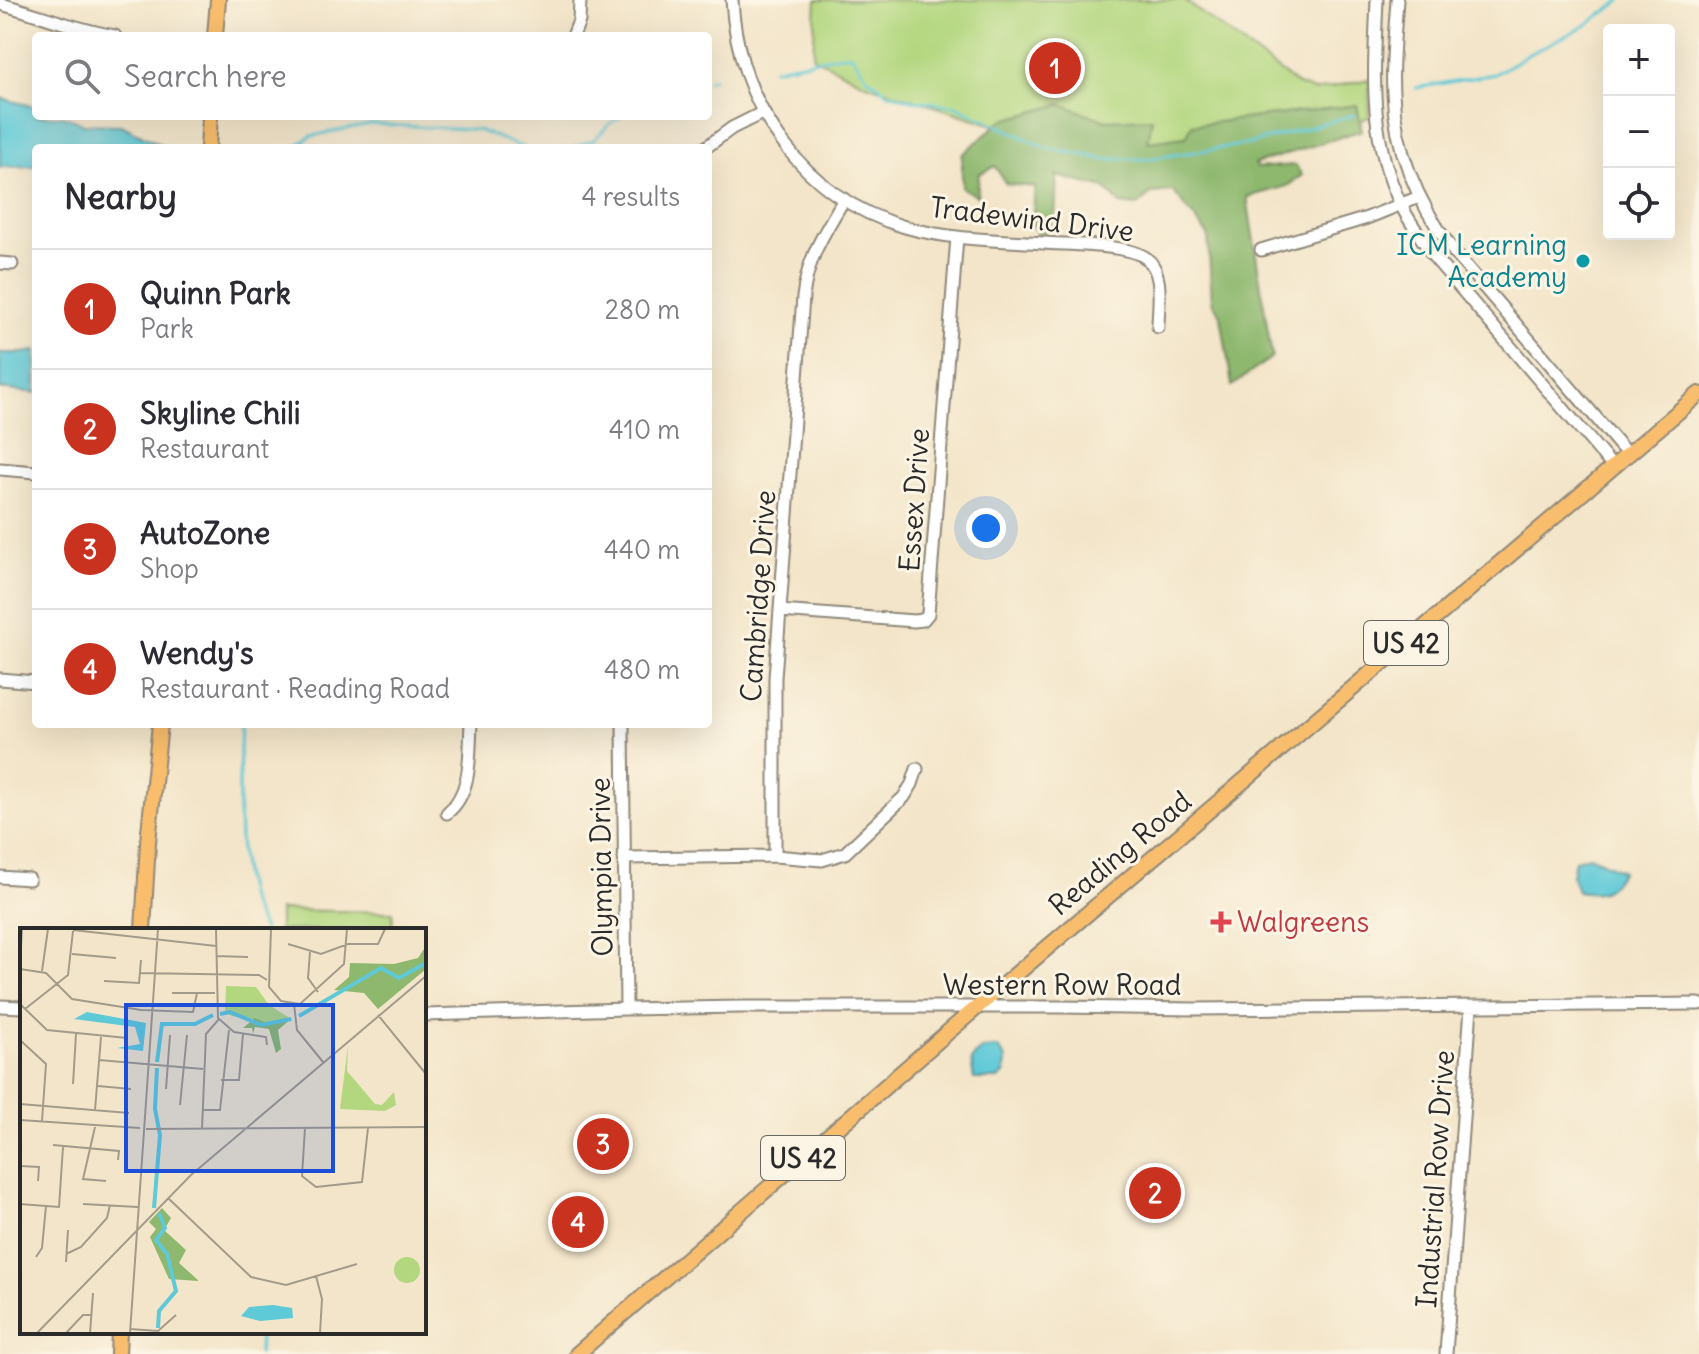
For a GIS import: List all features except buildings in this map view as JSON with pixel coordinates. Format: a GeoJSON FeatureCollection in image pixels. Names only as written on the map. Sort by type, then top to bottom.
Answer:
{"type":"FeatureCollection","features":[{"type":"Feature","properties":{"kind":"main road"},"geometry":{"type":"LineString","coordinates":[[215,32],[218,0]]}},
{"type":"Feature","properties":{"kind":"main road"},"geometry":{"type":"LineString","coordinates":[[208,144],[210,120]]}},
{"type":"Feature","properties":{"kind":"main road","name":"Reading Road"},"geometry":{"type":"LineString","coordinates":[[577,1354],[978,1007],[1699,394]]}},
{"type":"Feature","properties":{"kind":"main road"},"geometry":{"type":"LineString","coordinates":[[143,928],[160,728]]}},
{"type":"Feature","properties":{"kind":"main road"},"geometry":{"type":"LineString","coordinates":[[118,1354],[119,1334]]}},
{"type":"Feature","properties":{"kind":"street"},"geometry":{"type":"LineString","coordinates":[[575,32],[579,21],[580,0]]}},
{"type":"Feature","properties":{"kind":"street","name":"Tradewind Drive"},"geometry":{"type":"LineString","coordinates":[[732,0],[738,49],[762,113],[801,164],[844,199],[883,220],[907,228],[957,237],[1138,253],[1151,263],[1158,278],[1158,327]]}},
{"type":"Feature","properties":{"kind":"street"},"geometry":{"type":"LineString","coordinates":[[1377,0],[1373,82],[1375,115],[1385,163],[1401,204],[1434,257],[1613,467]]}},
{"type":"Feature","properties":{"kind":"street"},"geometry":{"type":"LineString","coordinates":[[1397,0],[1394,107],[1399,140],[1419,197],[1454,252],[1628,455]]}},
{"type":"Feature","properties":{"kind":"street"},"geometry":{"type":"LineString","coordinates":[[0,4],[90,32]]}},
{"type":"Feature","properties":{"kind":"street"},"geometry":{"type":"LineString","coordinates":[[710,144],[732,128],[762,113]]}},
{"type":"Feature","properties":{"kind":"street"},"geometry":{"type":"LineString","coordinates":[[1261,250],[1355,222],[1419,197]]}},
{"type":"Feature","properties":{"kind":"street","name":"Cambridge Drive"},"geometry":{"type":"LineString","coordinates":[[775,856],[774,707],[805,281],[815,250],[844,199]]}},
{"type":"Feature","properties":{"kind":"street","name":"Essex Drive"},"geometry":{"type":"LineString","coordinates":[[780,611],[914,621],[923,620],[928,614],[957,237]]}},
{"type":"Feature","properties":{"kind":"street"},"geometry":{"type":"LineString","coordinates":[[0,469],[32,472]]}},
{"type":"Feature","properties":{"kind":"street"},"geometry":{"type":"LineString","coordinates":[[0,679],[32,682]]}},
{"type":"Feature","properties":{"kind":"street"},"geometry":{"type":"LineString","coordinates":[[447,813],[457,803],[464,788],[471,728]]}},
{"type":"Feature","properties":{"kind":"street","name":"Olympia Drive"},"geometry":{"type":"LineString","coordinates":[[623,728],[626,1009]]}},
{"type":"Feature","properties":{"kind":"street"},"geometry":{"type":"LineString","coordinates":[[624,858],[775,856],[830,859],[845,853],[904,797],[917,769]]}},
{"type":"Feature","properties":{"kind":"street"},"geometry":{"type":"LineString","coordinates":[[0,877],[29,879]]}},
{"type":"Feature","properties":{"kind":"street","name":"Western Row Road"},"geometry":{"type":"LineString","coordinates":[[426,1015],[626,1009],[1194,1009],[1699,1004]]}},
{"type":"Feature","properties":{"kind":"street"},"geometry":{"type":"LineString","coordinates":[[0,1006],[20,1007]]}},
{"type":"Feature","properties":{"kind":"street","name":"Industrial Row Drive"},"geometry":{"type":"LineString","coordinates":[[1446,1354],[1471,1007]]}},
{"type":"Feature","properties":{"kind":"green space"},"geometry":{"type":"Polygon","coordinates":[[[816,0],[1184,0],[1298,85],[1315,91],[1369,79],[1370,117],[1237,157],[1034,138],[866,84],[813,57],[816,0]]]}},
{"type":"Feature","properties":{"kind":"green space"},"geometry":{"type":"Polygon","coordinates":[[[1061,104],[1104,120],[1152,118],[1148,142],[1186,137],[1192,125],[1357,105],[1362,130],[1255,164],[1257,168],[1295,165],[1302,175],[1287,186],[1247,197],[1272,357],[1232,386],[1221,316],[1212,301],[1208,235],[1173,191],[1152,193],[1137,206],[1120,204],[1105,188],[1057,176],[1055,219],[1041,237],[1032,226],[1035,187],[1006,184],[995,166],[979,174],[977,196],[962,188],[962,155],[1001,121],[1061,104]]]}},
{"type":"Feature","properties":{"kind":"green space"},"geometry":{"type":"Polygon","coordinates":[[[279,910],[393,912],[392,928],[279,928],[279,910]]]}},
{"type":"Feature","properties":{"kind":"water"},"geometry":{"type":"Polygon","coordinates":[[[0,98],[32,106],[32,120],[121,125],[159,144],[32,144],[32,166],[0,167],[0,98]]]}},
{"type":"Feature","properties":{"kind":"water"},"geometry":{"type":"Polygon","coordinates":[[[32,352],[32,393],[0,389],[0,353],[32,352]]]}},
{"type":"Feature","properties":{"kind":"water"},"geometry":{"type":"Polygon","coordinates":[[[1589,856],[1622,871],[1608,888],[1592,893],[1577,891],[1572,876],[1575,860],[1589,856]]]}},
{"type":"Feature","properties":{"kind":"water"},"geometry":{"type":"Polygon","coordinates":[[[998,1048],[1006,1059],[1005,1073],[998,1079],[974,1079],[971,1060],[982,1049],[998,1048]]]}},
{"type":"Feature","properties":{"kind":"waterway"},"geometry":{"type":"LineString","coordinates":[[1416,88],[1495,74],[1585,26],[1622,0]]}},
{"type":"Feature","properties":{"kind":"waterway"},"geometry":{"type":"LineString","coordinates":[[773,69],[852,55],[866,76],[886,92],[912,100],[956,106],[1046,148],[1104,159],[1146,159],[1249,144],[1354,115]]}},
{"type":"Feature","properties":{"kind":"waterway"},"geometry":{"type":"LineString","coordinates":[[582,144],[595,139],[616,120]]}},
{"type":"Feature","properties":{"kind":"waterway"},"geometry":{"type":"LineString","coordinates":[[300,144],[311,136],[372,124],[478,130],[514,144]]}},
{"type":"Feature","properties":{"kind":"waterway"},"geometry":{"type":"LineString","coordinates":[[241,728],[241,853],[248,895],[262,928]]}},
{"type":"Feature","properties":{"kind":"waterway"},"geometry":{"type":"LineString","coordinates":[[259,1354],[260,1334]]}},
{"type":"Feature","properties":{"kind":"place","name":"Quinn Park"},"geometry":{"type":"Point","coordinates":[1055,68]}},
{"type":"Feature","properties":{"kind":"place","name":"ICM Learning Academy"},"geometry":{"type":"Point","coordinates":[1583,261]}},
{"type":"Feature","properties":{"kind":"place","name":"Walgreens"},"geometry":{"type":"Point","coordinates":[1221,922]}},
{"type":"Feature","properties":{"kind":"place","name":"AutoZone"},"geometry":{"type":"Point","coordinates":[603,1144]}},
{"type":"Feature","properties":{"kind":"place","name":"Skyline Chili"},"geometry":{"type":"Point","coordinates":[1155,1193]}},
{"type":"Feature","properties":{"kind":"place","name":"Wendy's"},"geometry":{"type":"Point","coordinates":[578,1222]}}]}
